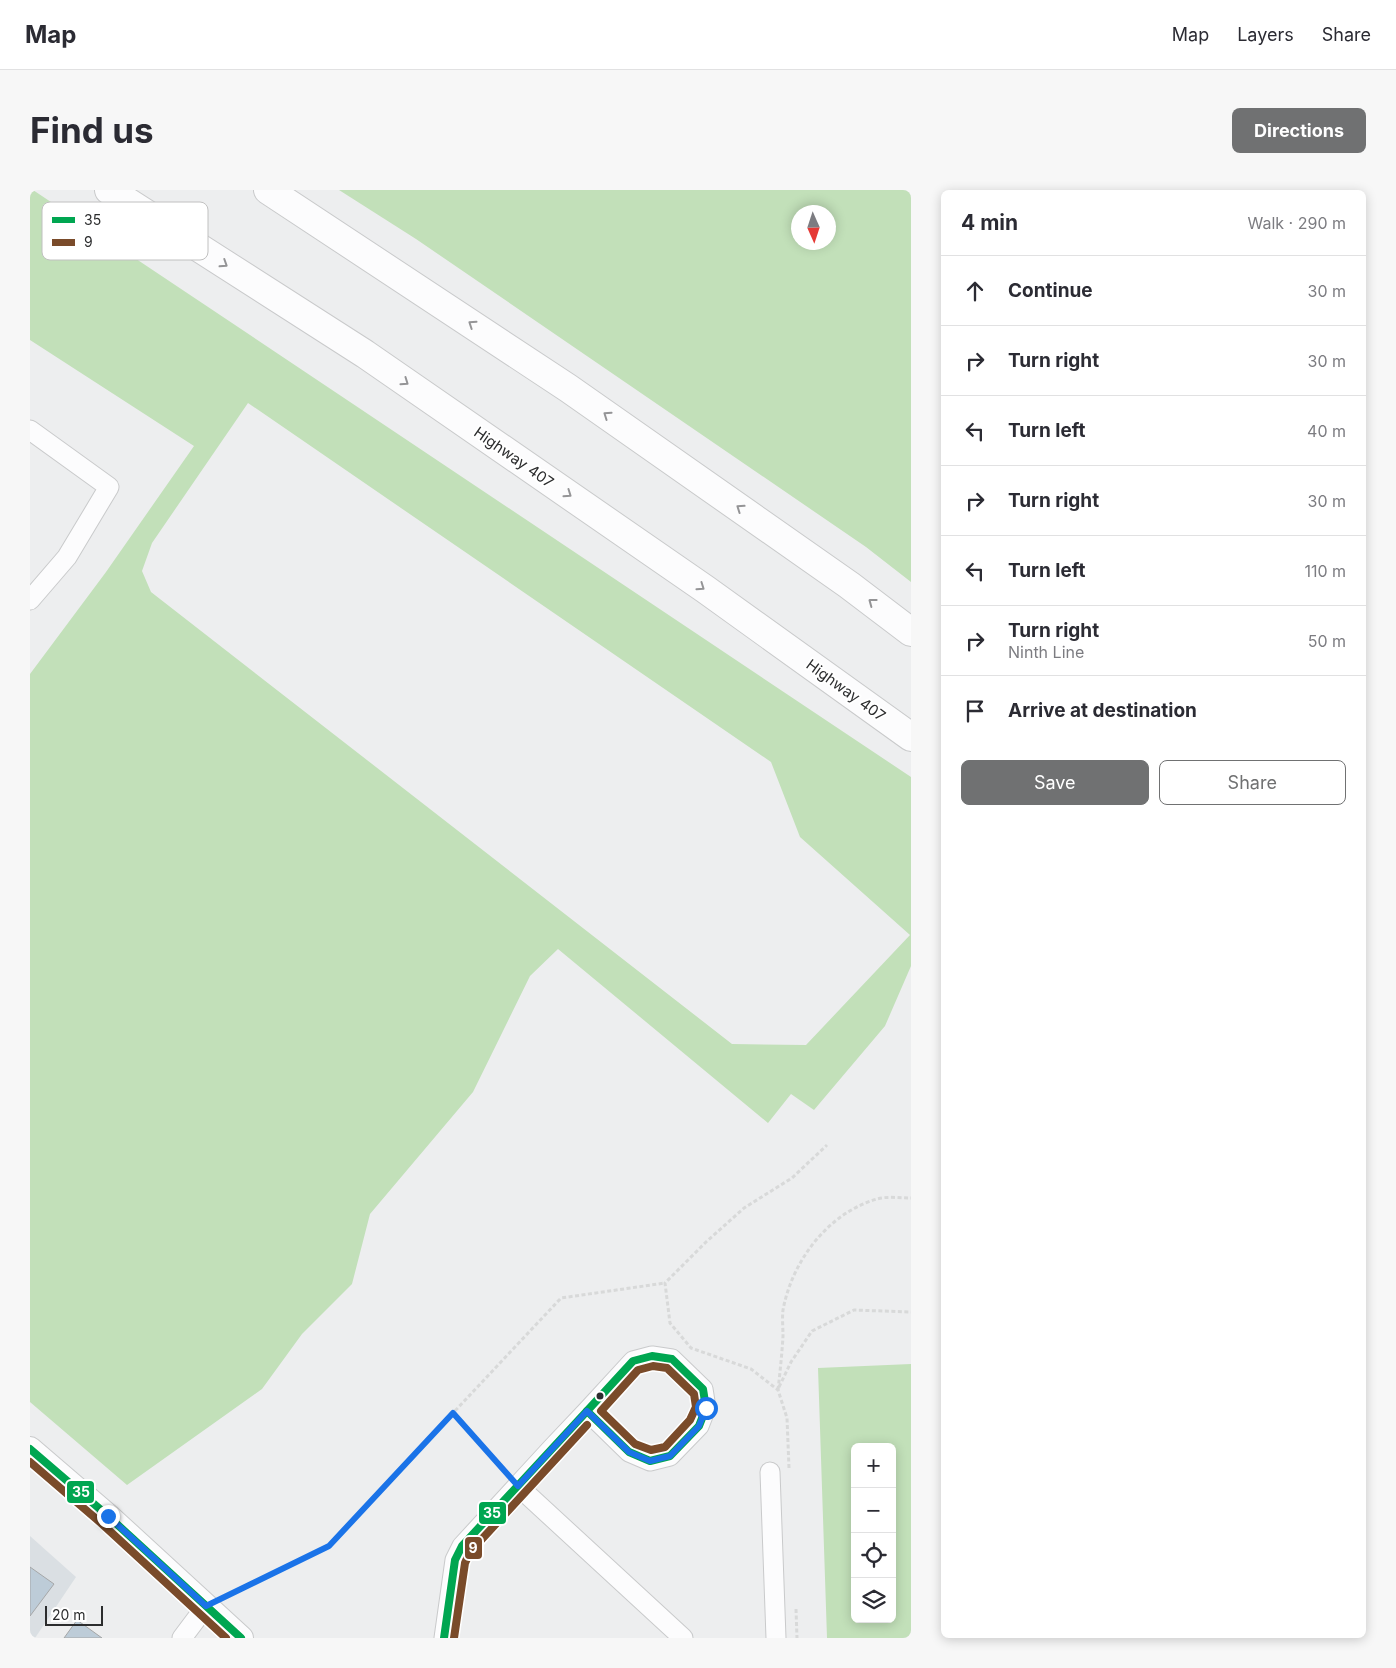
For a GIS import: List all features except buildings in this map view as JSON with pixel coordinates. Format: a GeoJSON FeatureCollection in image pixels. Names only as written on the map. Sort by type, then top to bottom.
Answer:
{"type":"FeatureCollection","features":[{"type":"Feature","properties":{"kind":"highway","name":"Highway 407"},"geometry":{"type":"LineString","coordinates":[[109,190],[128,202]]}},
{"type":"Feature","properties":{"kind":"highway"},"geometry":{"type":"LineString","coordinates":[[268,190],[568,388],[850,585],[911,632]]}},
{"type":"Feature","properties":{"kind":"highway","name":"Highway 407"},"geometry":{"type":"LineString","coordinates":[[208,253],[365,354],[705,589],[911,737]]}},
{"type":"Feature","properties":{"kind":"main road"},"geometry":{"type":"LineString","coordinates":[[30,1449],[108,1516],[241,1638]]}},
{"type":"Feature","properties":{"kind":"street"},"geometry":{"type":"LineString","coordinates":[[30,430],[109,487],[67,557],[32,595]]}},
{"type":"Feature","properties":{"kind":"street"},"geometry":{"type":"LineString","coordinates":[[444,1638],[454,1560],[462,1546],[587,1411],[633,1362],[652,1356],[672,1358],[703,1389],[706,1408],[699,1426],[670,1456],[650,1461],[629,1452],[587,1411]]}},
{"type":"Feature","properties":{"kind":"street"},"geometry":{"type":"LineString","coordinates":[[770,1472],[776,1638]]}},
{"type":"Feature","properties":{"kind":"street"},"geometry":{"type":"LineString","coordinates":[[518,1486],[683,1638]]}},
{"type":"Feature","properties":{"kind":"street"},"geometry":{"type":"LineString","coordinates":[[182,1638],[206,1606]]}},
{"type":"Feature","properties":{"kind":"path"},"geometry":{"type":"LineString","coordinates":[[206,1606],[329,1546],[561,1298],[665,1284],[706,1242],[744,1208],[792,1178],[826,1145]]}},
{"type":"Feature","properties":{"kind":"path"},"geometry":{"type":"LineString","coordinates":[[790,1478],[788,1418],[778,1390],[783,1337],[783,1311],[789,1286],[806,1252],[822,1232],[851,1210],[878,1199],[911,1198]]}},
{"type":"Feature","properties":{"kind":"path"},"geometry":{"type":"LineString","coordinates":[[665,1284],[670,1323],[691,1348],[751,1369],[778,1390]]}},
{"type":"Feature","properties":{"kind":"path"},"geometry":{"type":"LineString","coordinates":[[778,1390],[791,1362],[812,1331],[854,1310],[911,1312]]}},
{"type":"Feature","properties":{"kind":"path"},"geometry":{"type":"LineString","coordinates":[[453,1413],[518,1486]]}},
{"type":"Feature","properties":{"kind":"path"},"geometry":{"type":"LineString","coordinates":[[796,1602],[797,1638]]}},
{"type":"Feature","properties":{"kind":"shaded area"},"geometry":{"type":"Polygon","coordinates":[[[30,1536],[76,1577],[35,1638],[30,1638],[30,1536]]]}},
{"type":"Feature","properties":{"kind":"green space"},"geometry":{"type":"Polygon","coordinates":[[[30,190],[51,202],[42,202],[42,260],[138,260],[911,777],[911,966],[885,1026],[814,1110],[791,1094],[768,1123],[558,949],[530,976],[473,1092],[370,1214],[352,1284],[302,1334],[262,1389],[127,1485],[30,1402],[30,674],[106,572],[194,446],[30,340],[30,190]],[[248,403],[152,543],[142,571],[151,592],[732,1044],[806,1045],[910,935],[800,837],[771,762],[248,403]]]}},
{"type":"Feature","properties":{"kind":"green space"},"geometry":{"type":"Polygon","coordinates":[[[339,190],[911,190],[911,582],[866,547],[416,239],[339,190]]]}},
{"type":"Feature","properties":{"kind":"green space"},"geometry":{"type":"Polygon","coordinates":[[[911,1364],[911,1638],[827,1638],[818,1368],[911,1364]]]}},
{"type":"Feature","properties":{"kind":"transit line","name":"35"},"geometry":{"type":"LineString","coordinates":[[652,1356],[672,1359],[703,1389],[706,1408],[699,1426],[670,1456],[650,1461],[629,1452],[587,1411],[633,1361],[652,1356]]}},
{"type":"Feature","properties":{"kind":"transit line","name":"9"},"geometry":{"type":"LineString","coordinates":[[653,1366],[667,1368],[694,1394],[696,1407],[690,1420],[665,1447],[651,1450],[635,1444],[601,1411],[638,1370],[653,1366]]}},
{"type":"Feature","properties":{"kind":"transit line","name":"35"},"geometry":{"type":"LineString","coordinates":[[444,1638],[455,1560],[462,1546],[587,1411]]}},
{"type":"Feature","properties":{"kind":"transit line","name":"9"},"geometry":{"type":"LineString","coordinates":[[454,1638],[465,1563],[470,1552],[587,1425]]}},
{"type":"Feature","properties":{"kind":"transit line","name":"35"},"geometry":{"type":"LineString","coordinates":[[30,1449],[108,1516],[241,1638]]}},
{"type":"Feature","properties":{"kind":"transit line","name":"9"},"geometry":{"type":"LineString","coordinates":[[30,1462],[101,1523],[226,1638]]}},
{"type":"Feature","properties":{"kind":"route"},"geometry":{"type":"LineString","coordinates":[[108,1516],[206,1606],[329,1546],[453,1413],[518,1486],[587,1411],[629,1452],[650,1461],[670,1456],[699,1426],[706,1408]]}}]}
